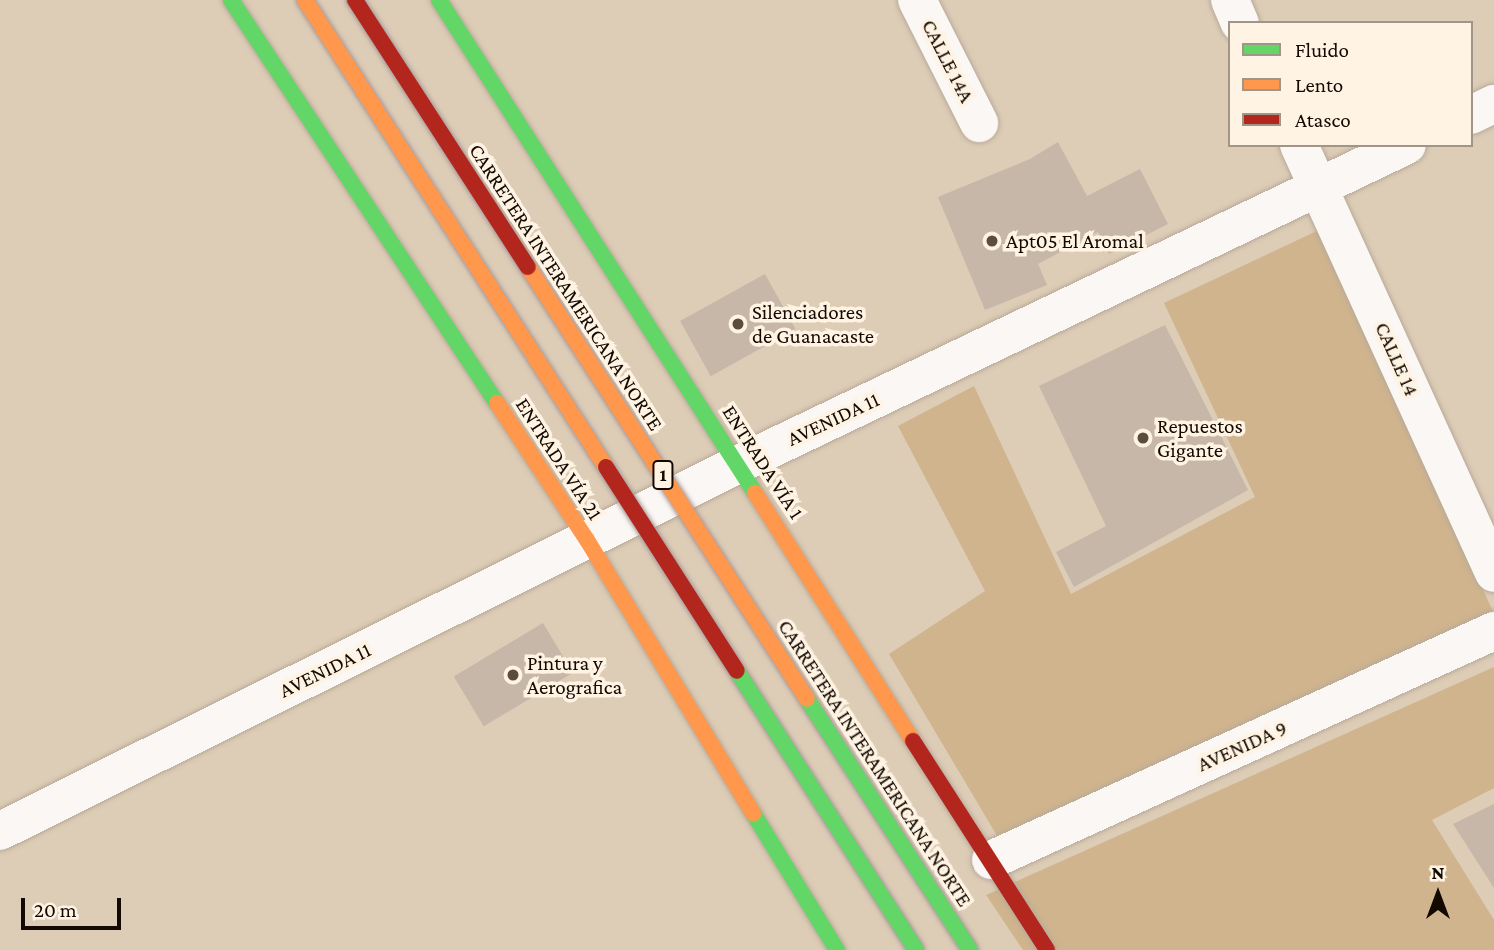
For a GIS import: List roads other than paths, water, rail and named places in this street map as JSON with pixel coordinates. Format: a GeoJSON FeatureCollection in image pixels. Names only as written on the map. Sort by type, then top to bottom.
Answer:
{"type":"FeatureCollection","features":[{"type":"Feature","properties":{"kind":"main road","name":"ENTRADA VÍA 21"},"geometry":{"type":"LineString","coordinates":[[231,0],[587,540],[827,947]]}},
{"type":"Feature","properties":{"kind":"main road","name":"1"},"geometry":{"type":"LineString","coordinates":[[305,0],[916,950]]}},
{"type":"Feature","properties":{"kind":"main road","name":"CARRETERA INTERAMERICANA NORTE"},"geometry":{"type":"LineString","coordinates":[[355,0],[971,950]]}},
{"type":"Feature","properties":{"kind":"main road","name":"ENTRADA VÍA 1"},"geometry":{"type":"LineString","coordinates":[[439,0],[739,464],[1047,950]]}},
{"type":"Feature","properties":{"kind":"street","name":"CALLE 14A"},"geometry":{"type":"LineString","coordinates":[[917,0],[979,123]]}},
{"type":"Feature","properties":{"kind":"street"},"geometry":{"type":"LineString","coordinates":[[1230,0],[1239,21]]}},
{"type":"Feature","properties":{"kind":"street"},"geometry":{"type":"LineString","coordinates":[[1473,114],[1494,104]]}},
{"type":"Feature","properties":{"kind":"street","name":"CALLE 14"},"geometry":{"type":"LineString","coordinates":[[1300,147],[1494,573]]}},
{"type":"Feature","properties":{"kind":"street","name":"AVENIDA 11"},"geometry":{"type":"LineString","coordinates":[[0,831],[739,464],[1403,147]]}},
{"type":"Feature","properties":{"kind":"street","name":"AVENIDA 9"},"geometry":{"type":"LineString","coordinates":[[991,860],[1494,631]]}},
{"type":"Feature","properties":{"kind":"place","name":"Apt05 El Aromal"},"geometry":{"type":"Point","coordinates":[992,241]}},
{"type":"Feature","properties":{"kind":"place","name":"Silenciadores de Guanacaste"},"geometry":{"type":"Point","coordinates":[738,324]}},
{"type":"Feature","properties":{"kind":"place","name":"Repuestos Gigante"},"geometry":{"type":"Point","coordinates":[1143,438]}},
{"type":"Feature","properties":{"kind":"place","name":"Pintura y Aerografica"},"geometry":{"type":"Point","coordinates":[513,675]}}]}
